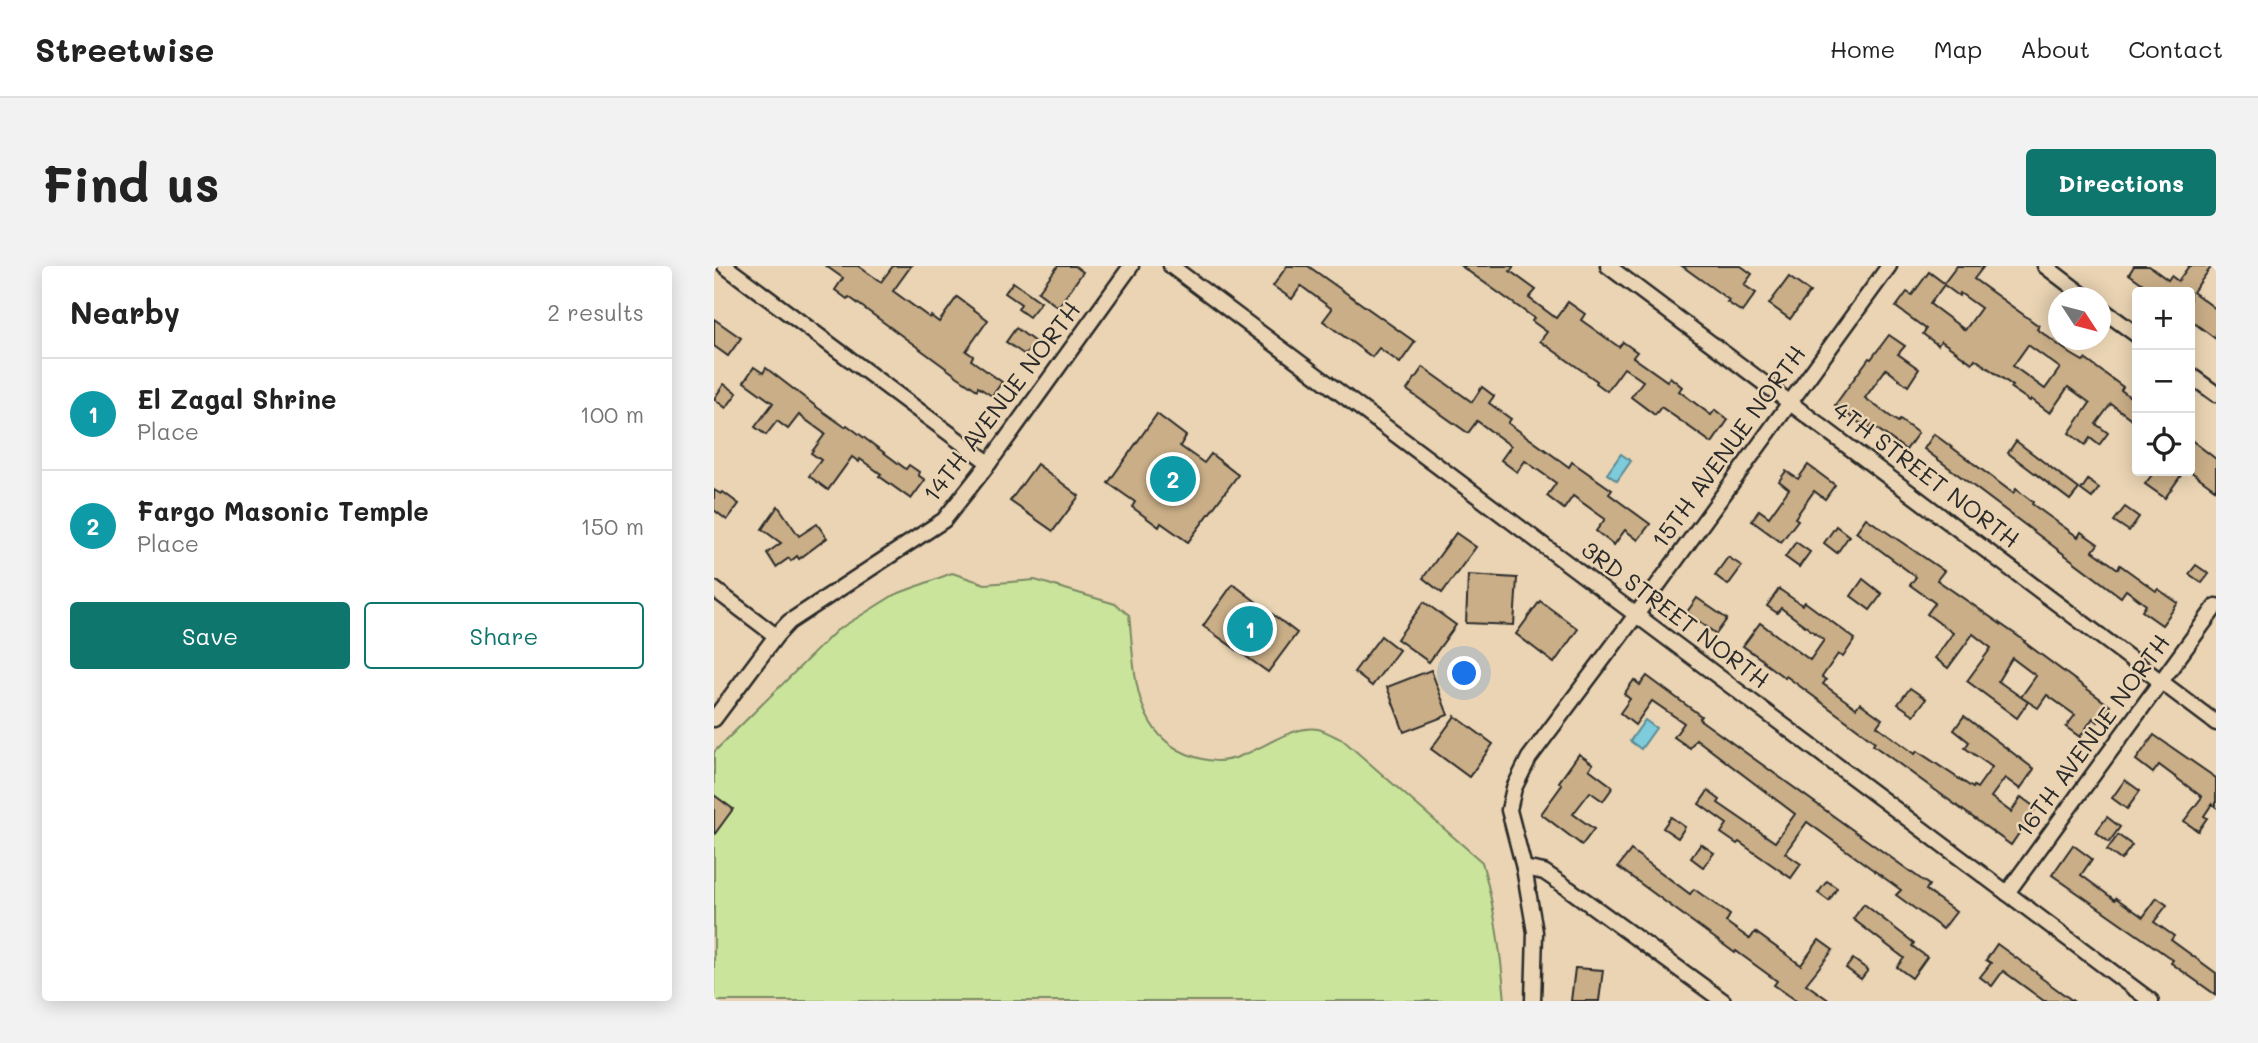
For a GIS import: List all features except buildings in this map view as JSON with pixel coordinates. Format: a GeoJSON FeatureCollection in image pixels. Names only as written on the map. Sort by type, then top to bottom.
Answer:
{"type":"FeatureCollection","features":[{"type":"Feature","properties":{"kind":"street"},"geometry":{"type":"LineString","coordinates":[[725,266],[989,463]]}},
{"type":"Feature","properties":{"kind":"street","name":"14TH AVENUE NORTH"},"geometry":{"type":"LineString","coordinates":[[714,719],[789,622],[944,520],[989,463],[1131,266]]}},
{"type":"Feature","properties":{"kind":"street","name":"3RD STREET NORTH"},"geometry":{"type":"LineString","coordinates":[[1171,266],[2151,1001]]}},
{"type":"Feature","properties":{"kind":"street","name":"4TH STREET NORTH"},"geometry":{"type":"LineString","coordinates":[[1608,266],[2216,723]]}},
{"type":"Feature","properties":{"kind":"street","name":"15TH AVENUE NORTH"},"geometry":{"type":"LineString","coordinates":[[1533,1001],[1535,932],[1524,868],[1509,810],[1514,788],[1529,758],[1889,266]]}},
{"type":"Feature","properties":{"kind":"street"},"geometry":{"type":"LineString","coordinates":[[2045,266],[2073,287]]}},
{"type":"Feature","properties":{"kind":"street"},"geometry":{"type":"LineString","coordinates":[[2111,316],[2132,331]]}},
{"type":"Feature","properties":{"kind":"street"},"geometry":{"type":"LineString","coordinates":[[2195,379],[2216,394]]}},
{"type":"Feature","properties":{"kind":"street"},"geometry":{"type":"LineString","coordinates":[[714,589],[776,636]]}},
{"type":"Feature","properties":{"kind":"street","name":"16TH AVENUE NORTH"},"geometry":{"type":"LineString","coordinates":[[2007,893],[2216,606]]}},
{"type":"Feature","properties":{"kind":"street"},"geometry":{"type":"LineString","coordinates":[[1524,868],[1544,872],[1723,1001]]}},
{"type":"Feature","properties":{"kind":"green space"},"geometry":{"type":"Polygon","coordinates":[[[952,573],[985,584],[1035,580],[1115,604],[1129,615],[1135,675],[1146,713],[1155,730],[1169,744],[1187,754],[1208,760],[1229,760],[1290,733],[1309,729],[1318,729],[1343,740],[1482,862],[1497,931],[1505,1001],[714,1001],[714,752],[836,631],[894,595],[952,573]]]}},
{"type":"Feature","properties":{"kind":"water"},"geometry":{"type":"Polygon","coordinates":[[[1621,454],[1631,461],[1617,481],[1607,474],[1621,454]]]}},
{"type":"Feature","properties":{"kind":"water"},"geometry":{"type":"Polygon","coordinates":[[[1645,720],[1656,728],[1641,749],[1630,741],[1645,720]]]}},
{"type":"Feature","properties":{"kind":"place","name":"Fargo Masonic Temple"},"geometry":{"type":"Point","coordinates":[1173,479]}},
{"type":"Feature","properties":{"kind":"place","name":"El Zagal Shrine"},"geometry":{"type":"Point","coordinates":[1250,629]}}]}
